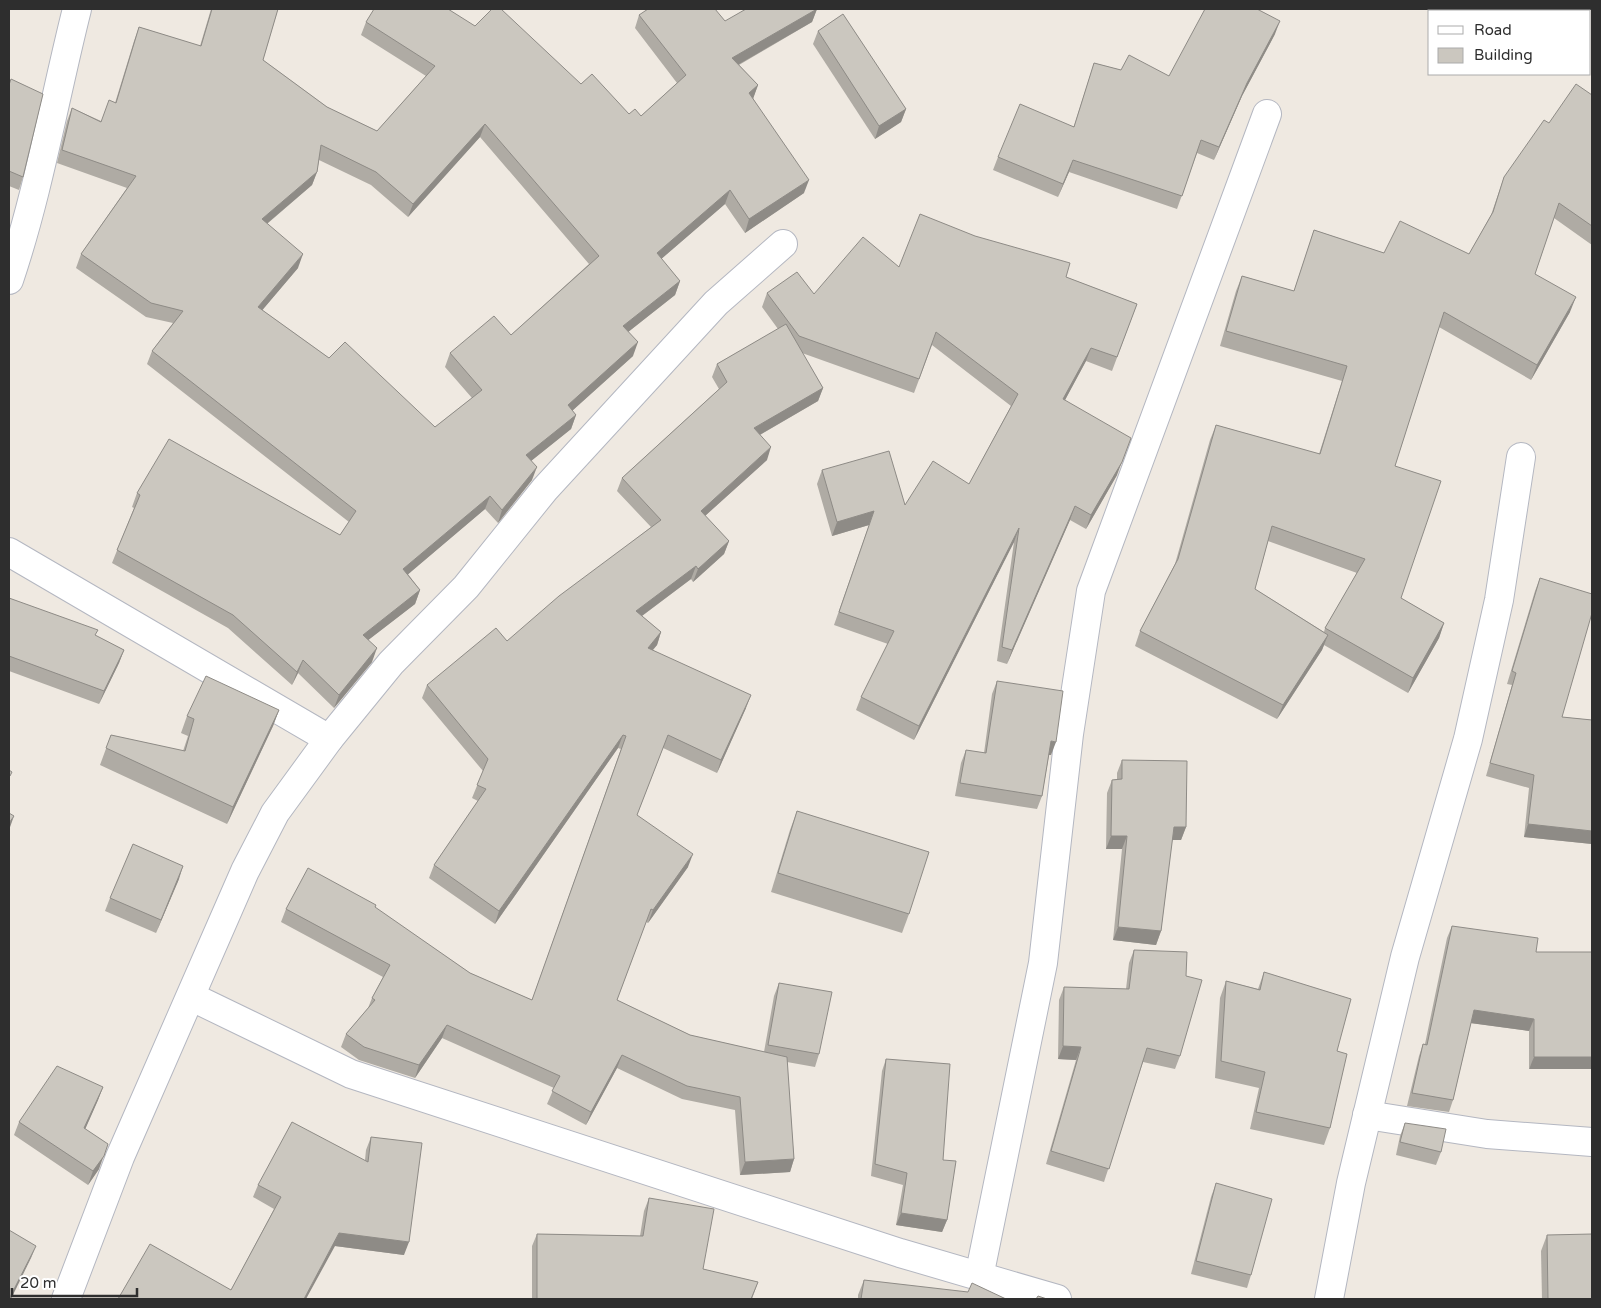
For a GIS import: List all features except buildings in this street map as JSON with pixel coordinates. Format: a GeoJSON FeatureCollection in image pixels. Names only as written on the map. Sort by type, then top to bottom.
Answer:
{"type":"FeatureCollection","features":[{"type":"Feature","properties":{"kind":"street"},"geometry":{"type":"LineString","coordinates":[[9,280],[40,174],[61,73],[77,9]]}},
{"type":"Feature","properties":{"kind":"street"},"geometry":{"type":"LineString","coordinates":[[980,1276],[1043,963],[1069,734],[1091,591],[1267,114]]}},
{"type":"Feature","properties":{"kind":"street"},"geometry":{"type":"LineString","coordinates":[[66,1299],[120,1157],[192,998],[245,871],[275,813],[329,739],[391,663],[466,587],[552,482],[716,304],[782,244]]}},
{"type":"Feature","properties":{"kind":"street"},"geometry":{"type":"LineString","coordinates":[[1330,1299],[1351,1183],[1405,957],[1468,739],[1499,600],[1521,457]]}},
{"type":"Feature","properties":{"kind":"street"},"geometry":{"type":"LineString","coordinates":[[9,552],[329,739]]}},
{"type":"Feature","properties":{"kind":"street"},"geometry":{"type":"LineString","coordinates":[[192,998],[350,1074],[900,1253],[1057,1299]]}},
{"type":"Feature","properties":{"kind":"street"},"geometry":{"type":"LineString","coordinates":[[1367,1115],[1487,1134],[1592,1142]]}}]}
